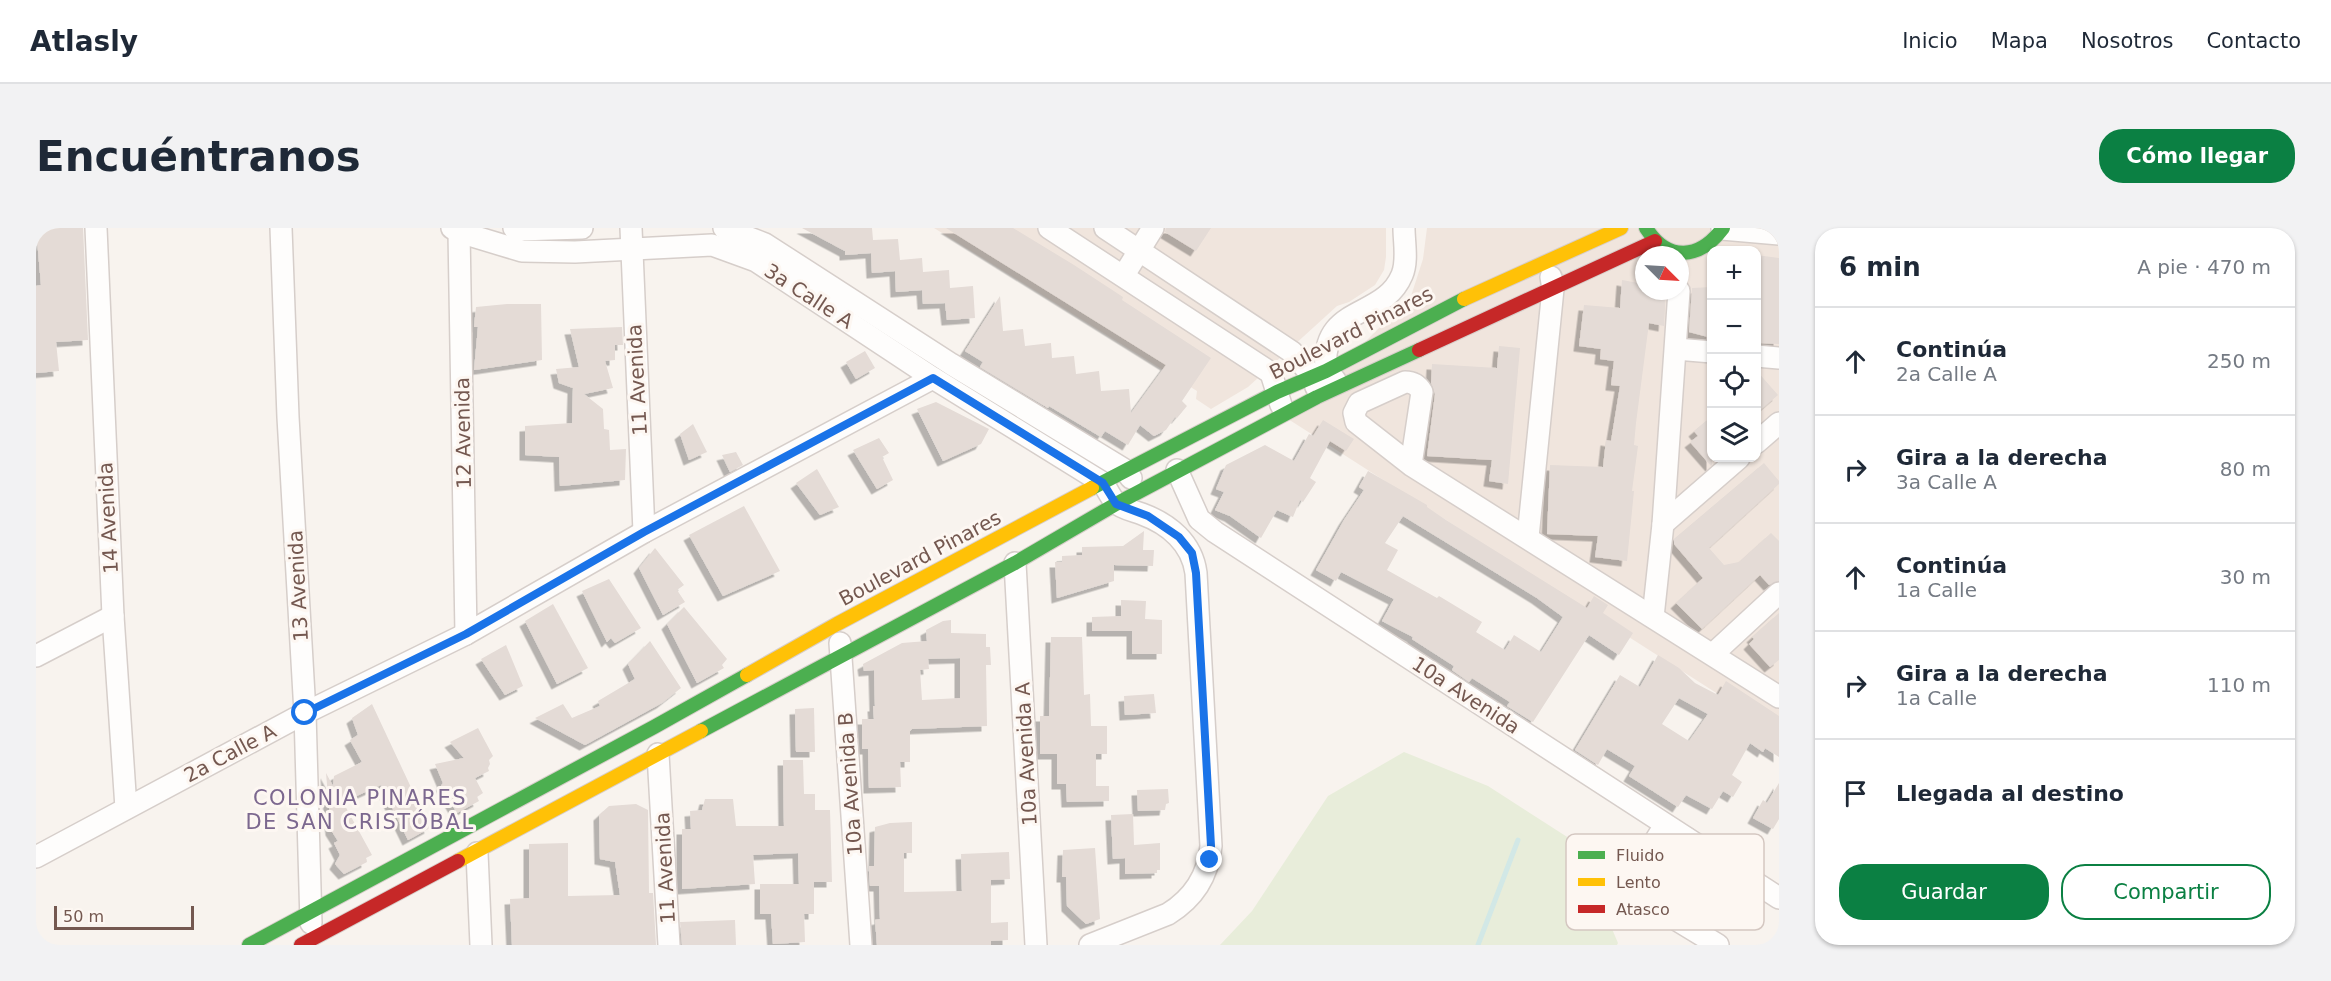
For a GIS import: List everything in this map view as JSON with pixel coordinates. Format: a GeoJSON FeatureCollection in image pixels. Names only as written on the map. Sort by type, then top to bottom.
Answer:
{"type":"FeatureCollection","features":[{"type":"Feature","properties":{"kind":"street","name":"14 Avenida"},"geometry":{"type":"LineString","coordinates":[[96,228],[113,616],[126,808]]}},
{"type":"Feature","properties":{"kind":"street","name":"13 Avenida"},"geometry":{"type":"LineString","coordinates":[[281,228],[288,417],[305,713],[311,912],[308,943]]}},
{"type":"Feature","properties":{"kind":"street"},"geometry":{"type":"LineString","coordinates":[[514,228],[519,230],[582,228]]}},
{"type":"Feature","properties":{"kind":"street","name":"11 Avenida"},"geometry":{"type":"LineString","coordinates":[[631,228],[644,532]]}},
{"type":"Feature","properties":{"kind":"street","name":"3a Calle A"},"geometry":{"type":"LineString","coordinates":[[724,228],[765,244],[951,364],[1125,470],[1142,491]]}},
{"type":"Feature","properties":{"kind":"street"},"geometry":{"type":"LineString","coordinates":[[1049,228],[1271,373],[1283,415]]}},
{"type":"Feature","properties":{"kind":"street"},"geometry":{"type":"LineString","coordinates":[[1105,228],[1140,249],[1292,352],[1324,382]]}},
{"type":"Feature","properties":{"kind":"street"},"geometry":{"type":"LineString","coordinates":[[1124,275],[1153,228]]}},
{"type":"Feature","properties":{"kind":"street"},"geometry":{"type":"LineString","coordinates":[[1324,382],[1325,355],[1329,338],[1339,325],[1387,295],[1402,275],[1406,256],[1404,228]]}},
{"type":"Feature","properties":{"kind":"street"},"geometry":{"type":"LineString","coordinates":[[1646,228],[1654,241],[1661,246]]}},
{"type":"Feature","properties":{"kind":"street","name":"Boulevard Pinares"},"geometry":{"type":"LineString","coordinates":[[308,943],[1015,563],[1116,504],[1283,415],[1324,382],[1452,304],[1548,262],[1610,229]]}},
{"type":"Feature","properties":{"kind":"street"},"geometry":{"type":"LineString","coordinates":[[1689,257],[1706,248],[1722,229],[1779,234]]}},
{"type":"Feature","properties":{"kind":"street","name":"3a Calle A"},"geometry":{"type":"LineString","coordinates":[[456,230],[522,251],[575,252],[712,245],[756,261],[933,378],[1103,483],[1116,504]]}},
{"type":"Feature","properties":{"kind":"street","name":"12 Avenida"},"geometry":{"type":"LineString","coordinates":[[456,230],[466,634]]}},
{"type":"Feature","properties":{"kind":"street","name":"Boulevard Pinares"},"geometry":{"type":"LineString","coordinates":[[249,945],[644,732],[837,624],[1125,470],[1277,392],[1324,382],[1553,289],[1654,241]]}},
{"type":"Feature","properties":{"kind":"street"},"geometry":{"type":"LineString","coordinates":[[1528,537],[1553,289],[1548,262]]}},
{"type":"Feature","properties":{"kind":"street"},"geometry":{"type":"LineString","coordinates":[[1653,617],[1679,300]]}},
{"type":"Feature","properties":{"kind":"street"},"geometry":{"type":"LineString","coordinates":[[1676,349],[1707,352]]}},
{"type":"Feature","properties":{"kind":"street"},"geometry":{"type":"LineString","coordinates":[[1761,356],[1779,358]]}},
{"type":"Feature","properties":{"kind":"street","name":"2a Calle A"},"geometry":{"type":"LineString","coordinates":[[36,857],[305,713],[466,634],[644,532],[933,378]]}},
{"type":"Feature","properties":{"kind":"street"},"geometry":{"type":"LineString","coordinates":[[1761,439],[1779,423]]}},
{"type":"Feature","properties":{"kind":"street"},"geometry":{"type":"LineString","coordinates":[[1662,524],[1734,462]]}},
{"type":"Feature","properties":{"kind":"street"},"geometry":{"type":"LineString","coordinates":[[1411,465],[1779,697]]}},
{"type":"Feature","properties":{"kind":"street","name":"10a Avenida"},"geometry":{"type":"LineString","coordinates":[[1178,470],[1199,519],[1215,532],[1680,834]]}},
{"type":"Feature","properties":{"kind":"street"},"geometry":{"type":"LineString","coordinates":[[1142,491],[1148,516]]}},
{"type":"Feature","properties":{"kind":"street"},"geometry":{"type":"LineString","coordinates":[[1090,945],[1180,907],[1199,886],[1210,860],[1211,846],[1192,553],[1179,537],[1148,516],[1116,504]]}},
{"type":"Feature","properties":{"kind":"street","name":"10a Avenida A"},"geometry":{"type":"LineString","coordinates":[[1015,563],[1036,945]]}},
{"type":"Feature","properties":{"kind":"street"},"geometry":{"type":"LineString","coordinates":[[1713,654],[1779,593]]}},
{"type":"Feature","properties":{"kind":"street"},"geometry":{"type":"LineString","coordinates":[[36,656],[113,616]]}},
{"type":"Feature","properties":{"kind":"street","name":"10a Avenida B"},"geometry":{"type":"LineString","coordinates":[[837,624],[842,656],[861,945]]}},
{"type":"Feature","properties":{"kind":"street","name":"11 Avenida"},"geometry":{"type":"LineString","coordinates":[[658,754],[669,945]]}},
{"type":"Feature","properties":{"kind":"street"},"geometry":{"type":"LineString","coordinates":[[1659,834],[1665,825]]}},
{"type":"Feature","properties":{"kind":"street"},"geometry":{"type":"LineString","coordinates":[[477,853],[481,945]]}},
{"type":"Feature","properties":{"kind":"street","name":"10a Avenida"},"geometry":{"type":"LineString","coordinates":[[1764,888],[1779,898]]}},
{"type":"Feature","properties":{"kind":"street"},"geometry":{"type":"LineString","coordinates":[[1684,936],[1718,945]]}},
{"type":"Feature","properties":{"kind":"shaded area"},"geometry":{"type":"Polygon","coordinates":[[[934,228],[1386,228],[1386,257],[1384,270],[1375,285],[1349,302],[1337,306],[1248,387],[1211,409],[1196,399],[1197,391],[934,228]]]}},
{"type":"Feature","properties":{"kind":"shaded area"},"geometry":{"type":"Polygon","coordinates":[[[1427,228],[1779,228],[1779,733],[1288,419],[1411,296],[1423,259],[1427,228]]]}},
{"type":"Feature","properties":{"kind":"green space"},"geometry":{"type":"Polygon","coordinates":[[[1404,752],[1488,786],[1566,836],[1566,930],[1612,930],[1617,945],[1220,945],[1252,911],[1328,796],[1404,752]]]}},
{"type":"Feature","properties":{"kind":"building"},"geometry":{"type":"Polygon","coordinates":[[[36,228],[83,228],[88,340],[56,342],[59,371],[36,373],[36,286],[41,285],[36,228]]]}},
{"type":"Feature","properties":{"kind":"building"},"geometry":{"type":"Polygon","coordinates":[[[802,228],[872,228],[873,240],[898,239],[900,260],[922,258],[923,272],[949,270],[950,288],[973,286],[975,318],[947,320],[945,303],[923,304],[922,290],[896,292],[895,271],[872,273],[871,253],[845,255],[845,251],[802,228]]]}},
{"type":"Feature","properties":{"kind":"building"},"geometry":{"type":"Polygon","coordinates":[[[946,228],[1013,228],[1123,297],[1122,300],[1211,358],[1182,401],[1187,406],[1166,430],[1154,436],[1140,425],[1128,445],[1105,431],[1101,437],[980,367],[983,362],[965,351],[1000,296],[1003,331],[1023,329],[1025,346],[1051,343],[1052,358],[1074,356],[1076,374],[1099,371],[1101,391],[1129,389],[1131,413],[1166,365],[946,228]]]}},
{"type":"Feature","properties":{"kind":"building"},"geometry":{"type":"Polygon","coordinates":[[[1166,228],[1211,228],[1196,251],[1165,232],[1166,228]]]}},
{"type":"Feature","properties":{"kind":"building"},"geometry":{"type":"Polygon","coordinates":[[[1761,256],[1779,258],[1779,344],[1761,343],[1761,256]]]}},
{"type":"Feature","properties":{"kind":"building"},"geometry":{"type":"Polygon","coordinates":[[[1622,280],[1635,282],[1635,300],[1665,300],[1664,326],[1649,323],[1636,423],[1634,445],[1638,446],[1627,561],[1595,557],[1598,536],[1547,534],[1550,465],[1603,467],[1606,440],[1611,441],[1620,386],[1611,385],[1614,361],[1600,359],[1601,349],[1579,346],[1584,305],[1620,308],[1622,280]]]}},
{"type":"Feature","properties":{"kind":"building"},"geometry":{"type":"Polygon","coordinates":[[[1707,287],[1707,337],[1689,332],[1692,288],[1707,287]]]}},
{"type":"Feature","properties":{"kind":"building"},"geometry":{"type":"Polygon","coordinates":[[[541,304],[542,360],[474,370],[478,327],[474,327],[476,307],[541,304]]]}},
{"type":"Feature","properties":{"kind":"building"},"geometry":{"type":"Polygon","coordinates":[[[622,327],[623,345],[615,345],[615,360],[605,361],[613,388],[584,394],[603,409],[604,429],[609,430],[610,450],[626,449],[625,480],[560,486],[559,457],[525,455],[525,426],[572,423],[573,388],[559,383],[556,369],[579,367],[570,329],[622,327]]]}},
{"type":"Feature","properties":{"kind":"building"},"geometry":{"type":"Polygon","coordinates":[[[1499,346],[1520,348],[1508,484],[1489,481],[1492,460],[1427,456],[1435,394],[1431,383],[1432,364],[1497,368],[1499,346]]]}},
{"type":"Feature","properties":{"kind":"building"},"geometry":{"type":"Polygon","coordinates":[[[865,351],[875,368],[856,379],[846,362],[865,351]]]}},
{"type":"Feature","properties":{"kind":"building"},"geometry":{"type":"Polygon","coordinates":[[[1761,376],[1778,395],[1761,410],[1761,376]]]}},
{"type":"Feature","properties":{"kind":"building"},"geometry":{"type":"Polygon","coordinates":[[[936,402],[989,429],[981,444],[943,461],[917,409],[936,402]]]}},
{"type":"Feature","properties":{"kind":"building"},"geometry":{"type":"Polygon","coordinates":[[[1323,420],[1354,439],[1346,451],[1330,441],[1310,478],[1316,482],[1303,502],[1300,500],[1293,517],[1277,510],[1261,538],[1230,516],[1215,510],[1224,492],[1216,489],[1226,465],[1265,445],[1294,461],[1309,434],[1313,436],[1323,420]]]}},
{"type":"Feature","properties":{"kind":"building"},"geometry":{"type":"Polygon","coordinates":[[[1707,420],[1707,461],[1690,442],[1698,436],[1694,431],[1707,420]]]}},
{"type":"Feature","properties":{"kind":"building"},"geometry":{"type":"Polygon","coordinates":[[[693,424],[707,452],[689,460],[680,434],[693,424]]]}},
{"type":"Feature","properties":{"kind":"building"},"geometry":{"type":"Polygon","coordinates":[[[879,438],[889,453],[882,457],[893,480],[877,489],[853,450],[879,438]]]}},
{"type":"Feature","properties":{"kind":"building"},"geometry":{"type":"Polygon","coordinates":[[[736,452],[743,465],[730,472],[722,455],[736,452]]]}},
{"type":"Feature","properties":{"kind":"building"},"geometry":{"type":"Polygon","coordinates":[[[1764,463],[1779,484],[1709,548],[1724,565],[1739,562],[1771,533],[1779,541],[1779,581],[1769,585],[1760,575],[1702,629],[1676,603],[1703,578],[1674,544],[1674,539],[1764,463]]]}},
{"type":"Feature","properties":{"kind":"building"},"geometry":{"type":"Polygon","coordinates":[[[817,469],[839,507],[820,515],[796,483],[817,469]]]}},
{"type":"Feature","properties":{"kind":"building"},"geometry":{"type":"Polygon","coordinates":[[[1368,471],[1427,505],[1446,520],[1587,608],[1594,596],[1608,605],[1603,613],[1633,633],[1619,655],[1589,635],[1533,722],[1507,706],[1510,702],[1472,678],[1469,682],[1452,670],[1454,666],[1412,639],[1413,637],[1382,621],[1394,599],[1341,572],[1336,581],[1316,570],[1364,490],[1359,487],[1368,471]],[[1403,516],[1385,543],[1398,550],[1387,570],[1437,598],[1439,596],[1482,622],[1476,632],[1505,650],[1514,635],[1541,652],[1563,617],[1537,598],[1403,516]]]}},
{"type":"Feature","properties":{"kind":"building"},"geometry":{"type":"Polygon","coordinates":[[[744,506],[780,571],[723,596],[689,535],[744,506]]]}},
{"type":"Feature","properties":{"kind":"building"},"geometry":{"type":"Polygon","coordinates":[[[1144,531],[1143,550],[1154,550],[1153,566],[1114,565],[1114,581],[1057,598],[1055,562],[1062,562],[1062,556],[1082,555],[1082,547],[1123,546],[1144,531]]]}},
{"type":"Feature","properties":{"kind":"building"},"geometry":{"type":"Polygon","coordinates":[[[655,548],[684,585],[677,590],[685,602],[663,615],[639,568],[655,548]]]}},
{"type":"Feature","properties":{"kind":"building"},"geometry":{"type":"Polygon","coordinates":[[[609,579],[641,628],[615,643],[611,638],[607,642],[582,591],[609,579]]]}},
{"type":"Feature","properties":{"kind":"building"},"geometry":{"type":"Polygon","coordinates":[[[1121,600],[1146,601],[1145,619],[1162,620],[1162,654],[1132,654],[1132,631],[1092,631],[1092,617],[1121,616],[1121,600]]]}},
{"type":"Feature","properties":{"kind":"building"},"geometry":{"type":"Polygon","coordinates":[[[553,604],[588,668],[557,684],[525,621],[553,604]]]}},
{"type":"Feature","properties":{"kind":"building"},"geometry":{"type":"Polygon","coordinates":[[[684,607],[727,659],[722,665],[724,668],[697,683],[667,624],[684,607]]]}},
{"type":"Feature","properties":{"kind":"building"},"geometry":{"type":"Polygon","coordinates":[[[1779,613],[1779,660],[1770,667],[1749,644],[1754,639],[1752,637],[1779,613]]]}},
{"type":"Feature","properties":{"kind":"building"},"geometry":{"type":"Polygon","coordinates":[[[951,620],[951,633],[986,634],[986,647],[990,647],[991,665],[986,665],[987,726],[912,729],[910,731],[910,762],[900,762],[901,787],[869,788],[868,749],[862,749],[862,719],[874,719],[874,670],[864,671],[863,664],[902,643],[927,641],[926,630],[943,621],[951,620]],[[960,658],[928,659],[929,669],[920,670],[922,700],[960,698],[960,658]]]}},
{"type":"Feature","properties":{"kind":"building"},"geometry":{"type":"Polygon","coordinates":[[[1051,637],[1082,637],[1084,695],[1090,694],[1091,726],[1107,726],[1107,754],[1096,754],[1096,786],[1109,786],[1109,801],[1067,802],[1066,784],[1057,784],[1057,754],[1040,754],[1040,716],[1049,716],[1051,637]]]}},
{"type":"Feature","properties":{"kind":"building"},"geometry":{"type":"Polygon","coordinates":[[[650,641],[681,688],[662,703],[585,745],[535,718],[563,704],[572,718],[600,706],[598,701],[635,679],[628,664],[650,641]]]}},
{"type":"Feature","properties":{"kind":"building"},"geometry":{"type":"Polygon","coordinates":[[[506,645],[523,686],[505,695],[481,659],[506,645]]]}},
{"type":"Feature","properties":{"kind":"building"},"geometry":{"type":"Polygon","coordinates":[[[1658,655],[1679,668],[1695,683],[1718,695],[1726,681],[1779,716],[1779,757],[1765,748],[1763,752],[1750,743],[1732,775],[1742,782],[1733,797],[1723,791],[1712,809],[1686,795],[1678,807],[1629,776],[1635,766],[1607,749],[1598,765],[1575,750],[1620,675],[1640,687],[1658,655]],[[1679,698],[1662,724],[1689,741],[1708,714],[1679,698]]]}},
{"type":"Feature","properties":{"kind":"building"},"geometry":{"type":"Polygon","coordinates":[[[1154,694],[1156,713],[1125,715],[1124,696],[1154,694]]]}},
{"type":"Feature","properties":{"kind":"building"},"geometry":{"type":"Polygon","coordinates":[[[372,704],[430,828],[408,840],[381,785],[343,802],[372,855],[366,858],[367,862],[344,874],[335,864],[340,855],[334,843],[338,841],[331,830],[326,773],[333,786],[334,776],[362,762],[350,740],[358,735],[352,718],[372,704]]]}},
{"type":"Feature","properties":{"kind":"building"},"geometry":{"type":"Polygon","coordinates":[[[814,708],[815,752],[796,752],[795,709],[814,708]]]}},
{"type":"Feature","properties":{"kind":"building"},"geometry":{"type":"Polygon","coordinates":[[[478,728],[493,756],[489,760],[489,771],[475,778],[483,793],[477,797],[479,801],[457,813],[441,786],[443,783],[435,764],[464,758],[450,742],[478,728]]]}},
{"type":"Feature","properties":{"kind":"building"},"geometry":{"type":"Polygon","coordinates":[[[783,760],[803,760],[804,794],[815,794],[815,810],[830,810],[832,882],[814,882],[814,914],[804,914],[805,942],[773,944],[771,914],[760,914],[760,884],[799,884],[798,853],[753,855],[755,884],[682,889],[682,829],[691,829],[690,811],[702,810],[705,799],[733,799],[736,826],[784,826],[783,760]]]}},
{"type":"Feature","properties":{"kind":"building"},"geometry":{"type":"Polygon","coordinates":[[[1779,783],[1779,819],[1773,829],[1753,818],[1763,800],[1767,803],[1779,783]]]}},
{"type":"Feature","properties":{"kind":"building"},"geometry":{"type":"Polygon","coordinates":[[[1168,789],[1169,803],[1166,804],[1165,810],[1138,811],[1137,790],[1168,789]]]}},
{"type":"Feature","properties":{"kind":"building"},"geometry":{"type":"Polygon","coordinates":[[[636,804],[648,810],[649,893],[653,893],[656,945],[512,945],[510,899],[529,898],[529,844],[568,843],[568,896],[620,895],[615,862],[600,859],[599,815],[609,806],[636,804]]]}},
{"type":"Feature","properties":{"kind":"building"},"geometry":{"type":"Polygon","coordinates":[[[1133,814],[1134,845],[1160,843],[1160,870],[1157,870],[1157,873],[1125,874],[1125,858],[1113,859],[1111,815],[1133,814]]]}},
{"type":"Feature","properties":{"kind":"building"},"geometry":{"type":"Polygon","coordinates":[[[912,822],[912,853],[904,853],[904,892],[962,891],[961,854],[1009,852],[1010,879],[991,880],[991,923],[1008,922],[1008,940],[991,941],[991,945],[877,945],[875,920],[880,919],[879,886],[870,886],[869,873],[869,866],[874,866],[875,827],[890,823],[912,822]]]}},
{"type":"Feature","properties":{"kind":"building"},"geometry":{"type":"Polygon","coordinates":[[[1095,848],[1100,919],[1086,924],[1067,906],[1066,877],[1062,877],[1063,850],[1095,848]]]}},
{"type":"Feature","properties":{"kind":"building"},"geometry":{"type":"Polygon","coordinates":[[[735,920],[736,945],[682,945],[680,922],[735,920]]]}},
{"type":"Feature","properties":{"kind":"waterway"},"geometry":{"type":"LineString","coordinates":[[1478,945],[1518,840]]}},
{"type":"Feature","properties":{"kind":"traffic: fast"},"geometry":{"type":"LineString","coordinates":[[1646,228],[1664,247],[1674,252],[1684,253],[1704,246],[1723,228]]}},
{"type":"Feature","properties":{"kind":"traffic: fast"},"geometry":{"type":"LineString","coordinates":[[1092,488],[1464,299]]}},
{"type":"Feature","properties":{"kind":"traffic: fast"},"geometry":{"type":"LineString","coordinates":[[701,731],[1015,563],[1116,504],[1317,397],[1419,350]]}},
{"type":"Feature","properties":{"kind":"traffic: fast"},"geometry":{"type":"LineString","coordinates":[[249,945],[747,675]]}},
{"type":"Feature","properties":{"kind":"traffic: slow"},"geometry":{"type":"LineString","coordinates":[[1464,299],[1621,228]]}},
{"type":"Feature","properties":{"kind":"traffic: slow"},"geometry":{"type":"LineString","coordinates":[[747,675],[837,624],[1092,488]]}},
{"type":"Feature","properties":{"kind":"traffic: slow"},"geometry":{"type":"LineString","coordinates":[[458,861],[701,731]]}},
{"type":"Feature","properties":{"kind":"traffic: jam"},"geometry":{"type":"LineString","coordinates":[[1419,350],[1655,241]]}},
{"type":"Feature","properties":{"kind":"traffic: jam"},"geometry":{"type":"LineString","coordinates":[[301,945],[458,861]]}},
{"type":"Feature","properties":{"kind":"district","name":"COLONIA PINARES DE SAN CRISTÓBAL"},"geometry":{"type":"Point","coordinates":[360,810]}},
{"type":"Feature","properties":{"kind":"route"},"geometry":{"type":"LineString","coordinates":[[305,713],[466,634],[644,532],[933,378],[1103,483],[1116,504],[1148,516],[1179,537],[1192,553],[1196,573],[1210,860]]}}]}
